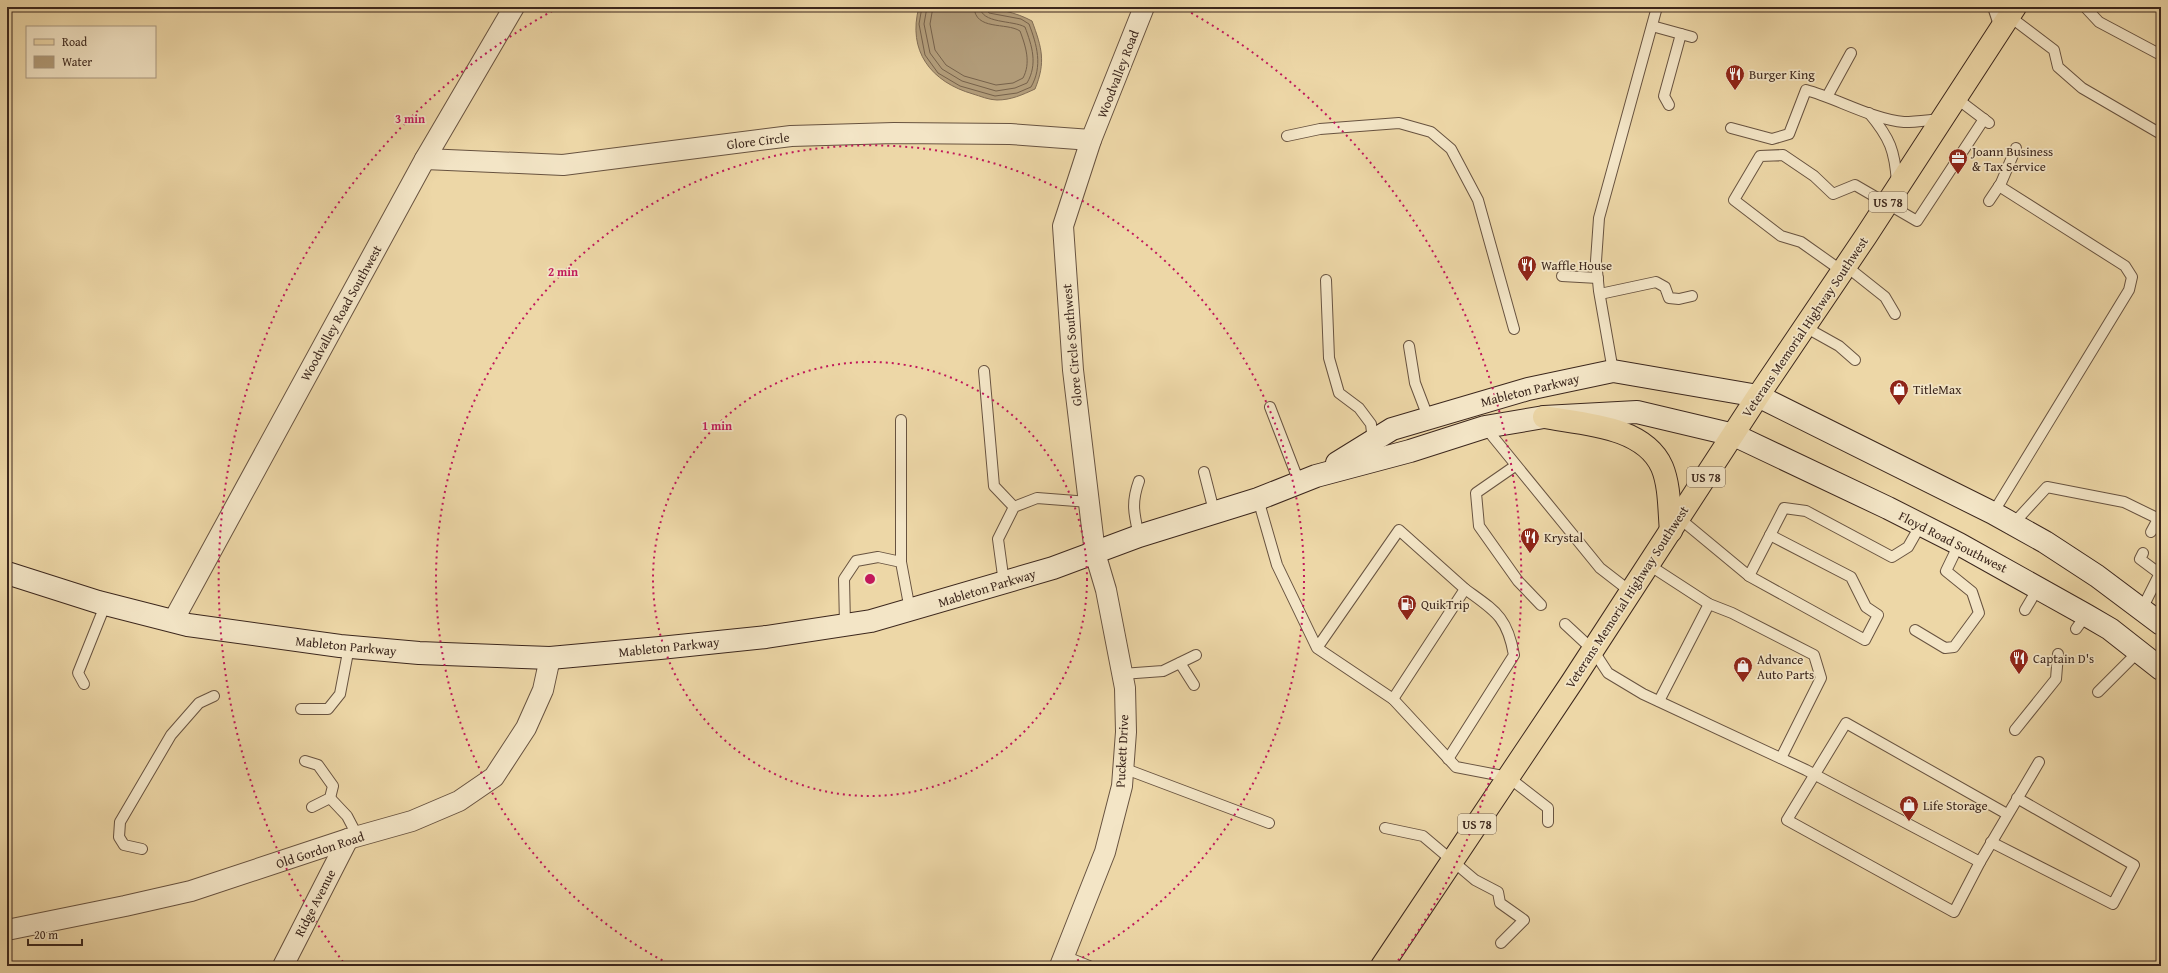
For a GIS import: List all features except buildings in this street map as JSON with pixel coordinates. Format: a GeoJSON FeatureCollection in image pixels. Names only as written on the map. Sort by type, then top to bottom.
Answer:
{"type":"FeatureCollection","features":[{"type":"Feature","properties":{"kind":"main road","name":"Veterans Memorial Highway Southwest"},"geometry":{"type":"LineString","coordinates":[[1382,966],[1593,650],[1758,396],[1844,269],[1956,98],[2005,15]]}},
{"type":"Feature","properties":{"kind":"main road","name":"Mableton Parkway"},"geometry":{"type":"LineString","coordinates":[[1307,479],[1392,429],[1528,389],[1613,371],[1758,396]]}},
{"type":"Feature","properties":{"kind":"main road"},"geometry":{"type":"LineString","coordinates":[[1758,396],[2013,524],[2058,550],[2161,624]]}},
{"type":"Feature","properties":{"kind":"main road","name":"Mableton Parkway"},"geometry":{"type":"LineString","coordinates":[[7,573],[106,604],[173,621],[349,647],[419,653],[550,658],[766,637],[871,621],[1004,583],[1214,511],[1258,499],[1307,479],[1410,451],[1486,427],[1544,417],[1637,412],[1734,435]]}},
{"type":"Feature","properties":{"kind":"main road"},"geometry":{"type":"LineString","coordinates":[[1544,417],[1615,429],[1653,451],[1662,468],[1675,524]]}},
{"type":"Feature","properties":{"kind":"main road","name":"Floyd Road Southwest"},"geometry":{"type":"LineString","coordinates":[[1734,435],[1959,544],[2038,588],[2081,622],[2110,629],[2161,669]]}},
{"type":"Feature","properties":{"kind":"street","name":"Woodvalley Road Southwest"},"geometry":{"type":"LineString","coordinates":[[173,621],[426,159],[514,7]]}},
{"type":"Feature","properties":{"kind":"street","name":"Woodvalley Road"},"geometry":{"type":"LineString","coordinates":[[1091,140],[1144,7]]}},
{"type":"Feature","properties":{"kind":"street","name":"Glore Circle"},"geometry":{"type":"LineString","coordinates":[[426,159],[563,165],[791,136],[870,134],[1010,134],[1091,140]]}},
{"type":"Feature","properties":{"kind":"street","name":"Glore Circle Southwest"},"geometry":{"type":"LineString","coordinates":[[1091,140],[1063,226],[1073,370],[1095,553]]}},
{"type":"Feature","properties":{"kind":"street","name":"Puckett Drive"},"geometry":{"type":"LineString","coordinates":[[1062,961],[1105,852],[1122,786],[1126,732],[1124,688],[1106,590],[1095,553]]}},
{"type":"Feature","properties":{"kind":"street","name":"Old Gordon Road"},"geometry":{"type":"LineString","coordinates":[[7,930],[191,891],[353,838],[412,821],[459,801],[494,777],[526,728],[543,690],[550,658]]}},
{"type":"Feature","properties":{"kind":"street","name":"Ridge Avenue"},"geometry":{"type":"LineString","coordinates":[[283,966],[353,838]]}},
{"type":"Feature","properties":{"kind":"lane"},"geometry":{"type":"LineString","coordinates":[[1613,371],[1596,261],[1599,218],[1657,7]]}},
{"type":"Feature","properties":{"kind":"lane"},"geometry":{"type":"LineString","coordinates":[[2085,7],[2099,22],[2161,55]]}},
{"type":"Feature","properties":{"kind":"lane"},"geometry":{"type":"LineString","coordinates":[[2005,15],[2054,50],[2058,67],[2082,88],[2161,134]]}},
{"type":"Feature","properties":{"kind":"lane"},"geometry":{"type":"LineString","coordinates":[[1652,26],[1692,37]]}},
{"type":"Feature","properties":{"kind":"lane"},"geometry":{"type":"LineString","coordinates":[[1669,105],[1664,96],[1682,34]]}},
{"type":"Feature","properties":{"kind":"lane"},"geometry":{"type":"LineString","coordinates":[[1828,96],[1851,53]]}},
{"type":"Feature","properties":{"kind":"lane"},"geometry":{"type":"LineString","coordinates":[[1731,128],[1772,139],[1789,134],[1806,90],[1828,96],[1869,113],[1903,122],[1942,119]]}},
{"type":"Feature","properties":{"kind":"lane"},"geometry":{"type":"LineString","coordinates":[[1895,314],[1885,297],[1801,242],[1781,236],[1734,200],[1760,156],[1783,155],[1814,176],[1833,194],[1855,185],[1892,195],[1917,221],[1987,121],[1956,98]]}},
{"type":"Feature","properties":{"kind":"lane"},"geometry":{"type":"LineString","coordinates":[[1869,113],[1884,130],[1896,159],[1892,195]]}},
{"type":"Feature","properties":{"kind":"lane"},"geometry":{"type":"LineString","coordinates":[[1287,136],[1320,129],[1399,122],[1431,132],[1451,149],[1478,200],[1514,329]]}},
{"type":"Feature","properties":{"kind":"lane"},"geometry":{"type":"LineString","coordinates":[[1989,202],[1999,186],[2016,148]]}},
{"type":"Feature","properties":{"kind":"lane"},"geometry":{"type":"LineString","coordinates":[[1993,513],[2129,290],[2132,277],[2125,266],[1999,186]]}},
{"type":"Feature","properties":{"kind":"lane"},"geometry":{"type":"LineString","coordinates":[[1562,276],[1598,278]]}},
{"type":"Feature","properties":{"kind":"lane"},"geometry":{"type":"LineString","coordinates":[[1326,280],[1329,358],[1340,393],[1359,408],[1370,424],[1373,441]]}},
{"type":"Feature","properties":{"kind":"lane"},"geometry":{"type":"LineString","coordinates":[[1600,294],[1656,282],[1665,287],[1669,298],[1679,299],[1692,296]]}},
{"type":"Feature","properties":{"kind":"lane"},"geometry":{"type":"LineString","coordinates":[[1805,327],[1839,346],[1855,360]]}},
{"type":"Feature","properties":{"kind":"lane"},"geometry":{"type":"LineString","coordinates":[[1409,346],[1415,383],[1428,418]]}},
{"type":"Feature","properties":{"kind":"lane"},"geometry":{"type":"LineString","coordinates":[[984,371],[994,486],[1014,506]]}},
{"type":"Feature","properties":{"kind":"lane"},"geometry":{"type":"LineString","coordinates":[[1270,407],[1307,479]]}},
{"type":"Feature","properties":{"kind":"lane"},"geometry":{"type":"LineString","coordinates":[[901,420],[901,562],[910,610]]}},
{"type":"Feature","properties":{"kind":"lane"},"geometry":{"type":"LineString","coordinates":[[1486,427],[1600,568],[1631,592]]}},
{"type":"Feature","properties":{"kind":"lane"},"geometry":{"type":"LineString","coordinates":[[1516,466],[1476,493],[1479,526],[1518,581],[1541,605]]}},
{"type":"Feature","properties":{"kind":"lane"},"geometry":{"type":"LineString","coordinates":[[1204,472],[1214,511]]}},
{"type":"Feature","properties":{"kind":"lane"},"geometry":{"type":"LineString","coordinates":[[1139,481],[1134,497],[1133,513],[1139,536]]}},
{"type":"Feature","properties":{"kind":"lane"},"geometry":{"type":"LineString","coordinates":[[2013,524],[2047,487],[2124,502],[2160,519],[2151,532]]}},
{"type":"Feature","properties":{"kind":"lane"},"geometry":{"type":"LineString","coordinates":[[1004,583],[998,539],[1014,506],[1038,498],[1089,502]]}},
{"type":"Feature","properties":{"kind":"lane"},"geometry":{"type":"LineString","coordinates":[[1258,499],[1277,565],[1317,648],[1393,700],[1456,767],[1508,777],[1548,808],[1548,822]]}},
{"type":"Feature","properties":{"kind":"lane"},"geometry":{"type":"LineString","coordinates":[[1749,576],[1784,508],[1806,512],[1892,557],[1908,547],[1920,526]]}},
{"type":"Feature","properties":{"kind":"lane"},"geometry":{"type":"LineString","coordinates":[[1675,524],[1749,576],[1865,640],[1878,616],[1866,607],[1851,577],[1770,535]]}},
{"type":"Feature","properties":{"kind":"lane"},"geometry":{"type":"LineString","coordinates":[[1317,648],[1399,530],[1465,589],[1498,613],[1511,637],[1514,655],[1448,759]]}},
{"type":"Feature","properties":{"kind":"lane"},"geometry":{"type":"LineString","coordinates":[[1915,630],[1945,648],[1954,647],[1979,612],[1972,592],[1946,571],[1959,544]]}},
{"type":"Feature","properties":{"kind":"lane"},"geometry":{"type":"LineString","coordinates":[[2142,609],[2160,573],[2140,559],[2143,552]]}},
{"type":"Feature","properties":{"kind":"lane"},"geometry":{"type":"LineString","coordinates":[[845,625],[844,579],[856,561],[878,557],[901,562]]}},
{"type":"Feature","properties":{"kind":"lane"},"geometry":{"type":"LineString","coordinates":[[1648,565],[1708,604],[1732,613],[1814,655],[1821,678],[1780,758]]}},
{"type":"Feature","properties":{"kind":"lane"},"geometry":{"type":"LineString","coordinates":[[2025,610],[2038,588]]}},
{"type":"Feature","properties":{"kind":"lane"},"geometry":{"type":"LineString","coordinates":[[1393,700],[1465,589]]}},
{"type":"Feature","properties":{"kind":"lane"},"geometry":{"type":"LineString","coordinates":[[84,684],[78,673],[106,604]]}},
{"type":"Feature","properties":{"kind":"lane"},"geometry":{"type":"LineString","coordinates":[[1659,701],[1708,604]]}},
{"type":"Feature","properties":{"kind":"lane"},"geometry":{"type":"LineString","coordinates":[[1565,624],[1593,650],[1608,673],[1659,701],[1814,775],[1980,862]]}},
{"type":"Feature","properties":{"kind":"lane"},"geometry":{"type":"LineString","coordinates":[[301,709],[328,709],[340,694],[349,647]]}},
{"type":"Feature","properties":{"kind":"lane"},"geometry":{"type":"LineString","coordinates":[[2098,692],[2139,651]]}},
{"type":"Feature","properties":{"kind":"lane"},"geometry":{"type":"LineString","coordinates":[[2015,730],[2056,678],[2058,654]]}},
{"type":"Feature","properties":{"kind":"lane"},"geometry":{"type":"LineString","coordinates":[[1122,674],[1163,671],[1196,655]]}},
{"type":"Feature","properties":{"kind":"lane"},"geometry":{"type":"LineString","coordinates":[[1180,662],[1194,685]]}},
{"type":"Feature","properties":{"kind":"lane"},"geometry":{"type":"LineString","coordinates":[[142,849],[124,845],[119,838],[120,822],[171,735],[199,703],[214,696]]}},
{"type":"Feature","properties":{"kind":"lane"},"geometry":{"type":"LineString","coordinates":[[2007,814],[1846,723],[1788,820],[1954,912],[1991,842],[2039,762]]}},
{"type":"Feature","properties":{"kind":"lane"},"geometry":{"type":"LineString","coordinates":[[305,761],[318,765],[333,786],[330,798],[312,807]]}},
{"type":"Feature","properties":{"kind":"lane"},"geometry":{"type":"LineString","coordinates":[[1123,768],[1269,823]]}},
{"type":"Feature","properties":{"kind":"lane"},"geometry":{"type":"LineString","coordinates":[[330,798],[347,816],[353,838]]}},
{"type":"Feature","properties":{"kind":"lane"},"geometry":{"type":"LineString","coordinates":[[1991,842],[2113,904],[2134,865],[2017,798]]}},
{"type":"Feature","properties":{"kind":"lane"},"geometry":{"type":"LineString","coordinates":[[1385,828],[1423,836],[1475,880],[1498,892],[1500,903],[1524,920],[1501,943]]}},
{"type":"Feature","properties":{"kind":"lane"},"geometry":{"type":"LineString","coordinates":[[1062,961],[1089,966]]}},
{"type":"Feature","properties":{"kind":"water"},"geometry":{"type":"Polygon","coordinates":[[[919,7],[977,7],[1006,11],[1032,21],[1040,47],[1042,63],[1035,89],[1012,98],[994,100],[958,89],[945,82],[934,73],[920,51],[916,37],[916,23],[919,7]]]}},
{"type":"Feature","properties":{"kind":"place","name":"Burger King"},"geometry":{"type":"Point","coordinates":[1735,91]}},
{"type":"Feature","properties":{"kind":"place","name":"Joann Business & Tax Service"},"geometry":{"type":"Point","coordinates":[1958,175]}},
{"type":"Feature","properties":{"kind":"place","name":"Waffle House"},"geometry":{"type":"Point","coordinates":[1527,282]}},
{"type":"Feature","properties":{"kind":"place","name":"TitleMax"},"geometry":{"type":"Point","coordinates":[1899,406]}},
{"type":"Feature","properties":{"kind":"place","name":"Krystal"},"geometry":{"type":"Point","coordinates":[1530,554]}},
{"type":"Feature","properties":{"kind":"place","name":"QuikTrip"},"geometry":{"type":"Point","coordinates":[1407,621]}},
{"type":"Feature","properties":{"kind":"place","name":"Captain D's"},"geometry":{"type":"Point","coordinates":[2019,675]}},
{"type":"Feature","properties":{"kind":"place","name":"Advance Auto Parts"},"geometry":{"type":"Point","coordinates":[1743,683]}},
{"type":"Feature","properties":{"kind":"place","name":"Life Storage"},"geometry":{"type":"Point","coordinates":[1909,822]}}]}
